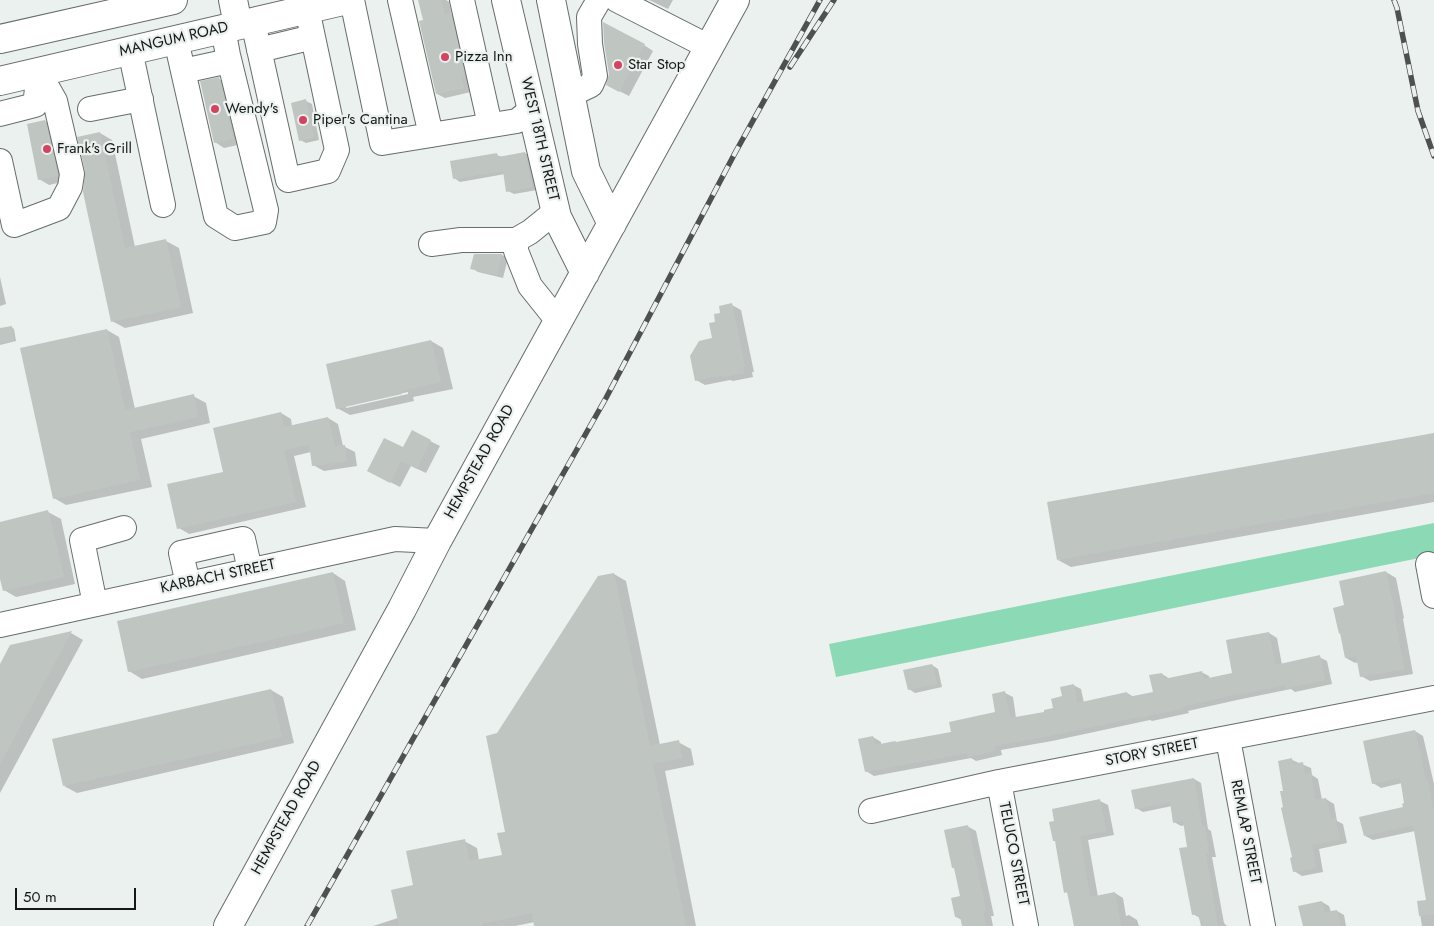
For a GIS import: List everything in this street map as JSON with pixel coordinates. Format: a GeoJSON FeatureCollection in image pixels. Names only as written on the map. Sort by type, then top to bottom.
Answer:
{"type":"FeatureCollection","features":[{"type":"Feature","properties":{"kind":"main road"},"geometry":{"type":"LineString","coordinates":[[0,39],[173,0]]}},
{"type":"Feature","properties":{"kind":"main road","name":"MANGUM ROAD"},"geometry":{"type":"LineString","coordinates":[[0,81],[176,40],[237,19],[307,9],[347,0]]}},
{"type":"Feature","properties":{"kind":"main road","name":"WEST 18TH STREET"},"geometry":{"type":"LineString","coordinates":[[506,0],[557,217],[584,273]]}},
{"type":"Feature","properties":{"kind":"main road"},"geometry":{"type":"LineString","coordinates":[[551,0],[586,171],[612,224]]}},
{"type":"Feature","properties":{"kind":"main road","name":"HEMPSTEAD ROAD"},"geometry":{"type":"LineString","coordinates":[[232,924],[402,609],[437,540],[735,0]]}},
{"type":"Feature","properties":{"kind":"main road"},"geometry":{"type":"LineString","coordinates":[[532,109],[570,95]]}},
{"type":"Feature","properties":{"kind":"street"},"geometry":{"type":"LineString","coordinates":[[352,0],[382,143],[517,121],[532,109]]}},
{"type":"Feature","properties":{"kind":"street"},"geometry":{"type":"LineString","coordinates":[[400,0],[431,135]]}},
{"type":"Feature","properties":{"kind":"street"},"geometry":{"type":"LineString","coordinates":[[462,0],[490,125]]}},
{"type":"Feature","properties":{"kind":"street"},"geometry":{"type":"LineString","coordinates":[[570,95],[591,84],[595,76],[590,44],[589,17],[599,0]]}},
{"type":"Feature","properties":{"kind":"street"},"geometry":{"type":"LineString","coordinates":[[618,0],[709,47]]}},
{"type":"Feature","properties":{"kind":"street"},"geometry":{"type":"LineString","coordinates":[[237,19],[260,50],[288,180],[328,171],[338,150],[307,9]]}},
{"type":"Feature","properties":{"kind":"street"},"geometry":{"type":"LineString","coordinates":[[176,40],[216,216],[235,228],[264,222],[266,210],[229,61],[237,19]]}},
{"type":"Feature","properties":{"kind":"street"},"geometry":{"type":"LineString","coordinates":[[260,50],[313,37]]}},
{"type":"Feature","properties":{"kind":"street"},"geometry":{"type":"LineString","coordinates":[[130,50],[163,205]]}},
{"type":"Feature","properties":{"kind":"street"},"geometry":{"type":"LineString","coordinates":[[183,71],[229,61]]}},
{"type":"Feature","properties":{"kind":"street"},"geometry":{"type":"LineString","coordinates":[[0,114],[34,105],[39,73]]}},
{"type":"Feature","properties":{"kind":"street"},"geometry":{"type":"LineString","coordinates":[[0,161],[14,225],[59,208],[70,187],[72,174],[55,101],[39,73]]}},
{"type":"Feature","properties":{"kind":"street"},"geometry":{"type":"LineString","coordinates":[[90,109],[141,99]]}},
{"type":"Feature","properties":{"kind":"street"},"geometry":{"type":"LineString","coordinates":[[431,244],[461,240],[516,240],[530,232],[556,211]]}},
{"type":"Feature","properties":{"kind":"street"},"geometry":{"type":"LineString","coordinates":[[516,240],[516,251],[530,286],[558,321]]}},
{"type":"Feature","properties":{"kind":"street"},"geometry":{"type":"LineString","coordinates":[[95,604],[82,540],[124,528]]}},
{"type":"Feature","properties":{"kind":"street"},"geometry":{"type":"LineString","coordinates":[[188,584],[181,553],[243,539],[250,570]]}},
{"type":"Feature","properties":{"kind":"street","name":"KARBACH STREET"},"geometry":{"type":"LineString","coordinates":[[0,625],[394,539],[437,540]]}},
{"type":"Feature","properties":{"kind":"street"},"geometry":{"type":"LineString","coordinates":[[1428,564],[1434,596]]}},
{"type":"Feature","properties":{"kind":"street","name":"STORY STREET"},"geometry":{"type":"LineString","coordinates":[[872,811],[999,782],[1434,698]]}},
{"type":"Feature","properties":{"kind":"street","name":"REMLAP STREET"},"geometry":{"type":"LineString","coordinates":[[1228,739],[1263,926]]}},
{"type":"Feature","properties":{"kind":"street","name":"TELUCO STREET"},"geometry":{"type":"LineString","coordinates":[[999,782],[1026,926]]}},
{"type":"Feature","properties":{"kind":"green space"},"geometry":{"type":"Polygon","coordinates":[[[1434,523],[1434,555],[836,677],[829,644],[1434,523]]]}},
{"type":"Feature","properties":{"kind":"building","name":"Pizza Inn"},"geometry":{"type":"Polygon","coordinates":[[[418,0],[441,0],[445,15],[451,13],[464,70],[464,76],[461,77],[464,88],[436,94],[419,21],[423,20],[418,0]]]}},
{"type":"Feature","properties":{"kind":"building","name":"Star Stop"},"geometry":{"type":"Polygon","coordinates":[[[603,22],[645,44],[619,92],[606,85],[609,74],[603,22]]]}},
{"type":"Feature","properties":{"kind":"building","name":"Wendy's"},"geometry":{"type":"Polygon","coordinates":[[[219,77],[233,139],[214,143],[200,81],[219,77]]]}},
{"type":"Feature","properties":{"kind":"building","name":"Piper's Cantina"},"geometry":{"type":"Polygon","coordinates":[[[306,99],[314,137],[299,141],[291,103],[306,99]]]}},
{"type":"Feature","properties":{"kind":"building","name":"Frank's Grill"},"geometry":{"type":"Polygon","coordinates":[[[45,120],[58,176],[38,180],[27,124],[45,120]]]}},
{"type":"Feature","properties":{"kind":"building"},"geometry":{"type":"Polygon","coordinates":[[[100,132],[125,248],[166,239],[181,307],[111,322],[83,192],[85,171],[77,137],[100,132]]]}},
{"type":"Feature","properties":{"kind":"building"},"geometry":{"type":"Polygon","coordinates":[[[525,152],[532,187],[506,192],[503,171],[453,179],[450,161],[497,153],[498,157],[525,152]]]}},
{"type":"Feature","properties":{"kind":"building"},"geometry":{"type":"Polygon","coordinates":[[[474,254],[502,254],[497,275],[470,269],[474,254]]]}},
{"type":"Feature","properties":{"kind":"building"},"geometry":{"type":"Polygon","coordinates":[[[732,303],[745,367],[743,368],[744,373],[722,377],[722,375],[695,381],[690,356],[699,341],[712,338],[709,323],[715,322],[714,314],[720,313],[719,306],[732,303]]]}},
{"type":"Feature","properties":{"kind":"building"},"geometry":{"type":"Polygon","coordinates":[[[12,326],[14,340],[0,343],[0,328],[12,326]]]}},
{"type":"Feature","properties":{"kind":"building"},"geometry":{"type":"Polygon","coordinates":[[[107,329],[125,410],[194,394],[198,417],[130,432],[140,480],[53,499],[20,348],[107,329]]]}},
{"type":"Feature","properties":{"kind":"building"},"geometry":{"type":"Polygon","coordinates":[[[431,340],[441,382],[401,391],[402,394],[336,409],[326,364],[431,340]]]}},
{"type":"Feature","properties":{"kind":"building"},"geometry":{"type":"Polygon","coordinates":[[[281,412],[284,427],[328,417],[335,446],[345,445],[347,461],[312,466],[309,444],[284,450],[296,502],[177,529],[167,484],[223,472],[213,428],[281,412]]]}},
{"type":"Feature","properties":{"kind":"building"},"geometry":{"type":"Polygon","coordinates":[[[412,430],[431,440],[417,469],[401,461],[390,483],[367,471],[384,438],[403,447],[412,430]]]}},
{"type":"Feature","properties":{"kind":"building"},"geometry":{"type":"Polygon","coordinates":[[[1434,433],[1434,493],[1057,560],[1047,502],[1434,433]]]}},
{"type":"Feature","properties":{"kind":"building"},"geometry":{"type":"Polygon","coordinates":[[[48,510],[64,577],[3,591],[0,579],[0,522],[48,510]]]}},
{"type":"Feature","properties":{"kind":"building"},"geometry":{"type":"Polygon","coordinates":[[[1386,571],[1404,669],[1360,677],[1356,656],[1345,658],[1333,608],[1344,605],[1339,581],[1386,571]]]}},
{"type":"Feature","properties":{"kind":"building"},"geometry":{"type":"Polygon","coordinates":[[[333,572],[344,623],[128,672],[117,621],[333,572]]]}},
{"type":"Feature","properties":{"kind":"building"},"geometry":{"type":"Polygon","coordinates":[[[614,573],[650,746],[679,740],[682,758],[653,764],[686,926],[534,926],[532,913],[482,924],[482,926],[399,926],[391,890],[413,885],[406,851],[465,839],[469,861],[502,855],[497,833],[505,832],[486,736],[497,733],[598,576],[614,573]]]}},
{"type":"Feature","properties":{"kind":"building"},"geometry":{"type":"Polygon","coordinates":[[[72,631],[0,764],[0,664],[10,645],[72,631]]]}},
{"type":"Feature","properties":{"kind":"building"},"geometry":{"type":"Polygon","coordinates":[[[1269,632],[1275,665],[1320,655],[1325,680],[1229,696],[1181,707],[1181,709],[994,746],[995,751],[968,757],[967,753],[865,772],[858,739],[873,736],[875,745],[951,732],[949,722],[995,712],[992,694],[1005,691],[1010,718],[1044,712],[1044,710],[1053,708],[1051,699],[1062,696],[1060,687],[1074,684],[1077,703],[1127,692],[1128,697],[1153,692],[1149,675],[1162,673],[1164,679],[1202,671],[1204,679],[1232,673],[1226,640],[1269,632]]]}},
{"type":"Feature","properties":{"kind":"building"},"geometry":{"type":"Polygon","coordinates":[[[932,664],[937,684],[908,690],[903,670],[932,664]]]}},
{"type":"Feature","properties":{"kind":"building"},"geometry":{"type":"Polygon","coordinates":[[[271,689],[282,737],[63,786],[52,739],[271,689]]]}},
{"type":"Feature","properties":{"kind":"building"},"geometry":{"type":"Polygon","coordinates":[[[1415,730],[1426,780],[1428,779],[1434,816],[1434,914],[1419,916],[1417,901],[1426,900],[1413,825],[1364,836],[1359,817],[1403,807],[1402,804],[1404,803],[1400,778],[1372,784],[1363,741],[1415,730]]]}},
{"type":"Feature","properties":{"kind":"building"},"geometry":{"type":"Polygon","coordinates":[[[1292,758],[1293,764],[1303,762],[1305,774],[1311,773],[1315,800],[1326,798],[1331,819],[1335,818],[1340,839],[1312,845],[1316,868],[1293,872],[1290,858],[1292,857],[1281,808],[1283,807],[1280,791],[1283,791],[1278,761],[1292,758]]]}},
{"type":"Feature","properties":{"kind":"building"},"geometry":{"type":"Polygon","coordinates":[[[1194,778],[1202,826],[1205,826],[1209,854],[1206,854],[1218,926],[1201,926],[1198,914],[1192,915],[1179,848],[1187,847],[1183,821],[1173,823],[1170,802],[1135,809],[1131,790],[1194,778]]]}},
{"type":"Feature","properties":{"kind":"building"},"geometry":{"type":"Polygon","coordinates":[[[1100,799],[1106,831],[1080,836],[1090,897],[1115,892],[1121,926],[1074,926],[1067,892],[1064,893],[1055,841],[1053,841],[1049,822],[1054,821],[1052,809],[1100,799]]]}},
{"type":"Feature","properties":{"kind":"building"},"geometry":{"type":"Polygon","coordinates":[[[968,825],[986,911],[983,912],[986,926],[962,926],[960,916],[955,917],[951,898],[960,896],[944,830],[968,825]]]}},
{"type":"Feature","properties":{"kind":"building"},"geometry":{"type":"Polygon","coordinates":[[[1322,901],[1325,912],[1337,910],[1341,926],[1303,926],[1298,906],[1322,901]]]}},
{"type":"Feature","properties":{"kind":"railway"},"geometry":{"type":"LineString","coordinates":[[307,926],[606,398],[735,153],[820,0]]}},
{"type":"Feature","properties":{"kind":"railway"},"geometry":{"type":"LineString","coordinates":[[790,67],[834,0]]}},
{"type":"Feature","properties":{"kind":"railway"},"geometry":{"type":"LineString","coordinates":[[1394,0],[1418,111],[1434,156]]}},
{"type":"Feature","properties":{"kind":"place","name":"Pizza Inn"},"geometry":{"type":"Point","coordinates":[445,57]}},
{"type":"Feature","properties":{"kind":"place","name":"Star Stop"},"geometry":{"type":"Point","coordinates":[618,65]}},
{"type":"Feature","properties":{"kind":"place","name":"Wendy's"},"geometry":{"type":"Point","coordinates":[215,109]}},
{"type":"Feature","properties":{"kind":"place","name":"Piper's Cantina"},"geometry":{"type":"Point","coordinates":[303,120]}},
{"type":"Feature","properties":{"kind":"place","name":"Frank's Grill"},"geometry":{"type":"Point","coordinates":[47,149]}}]}
